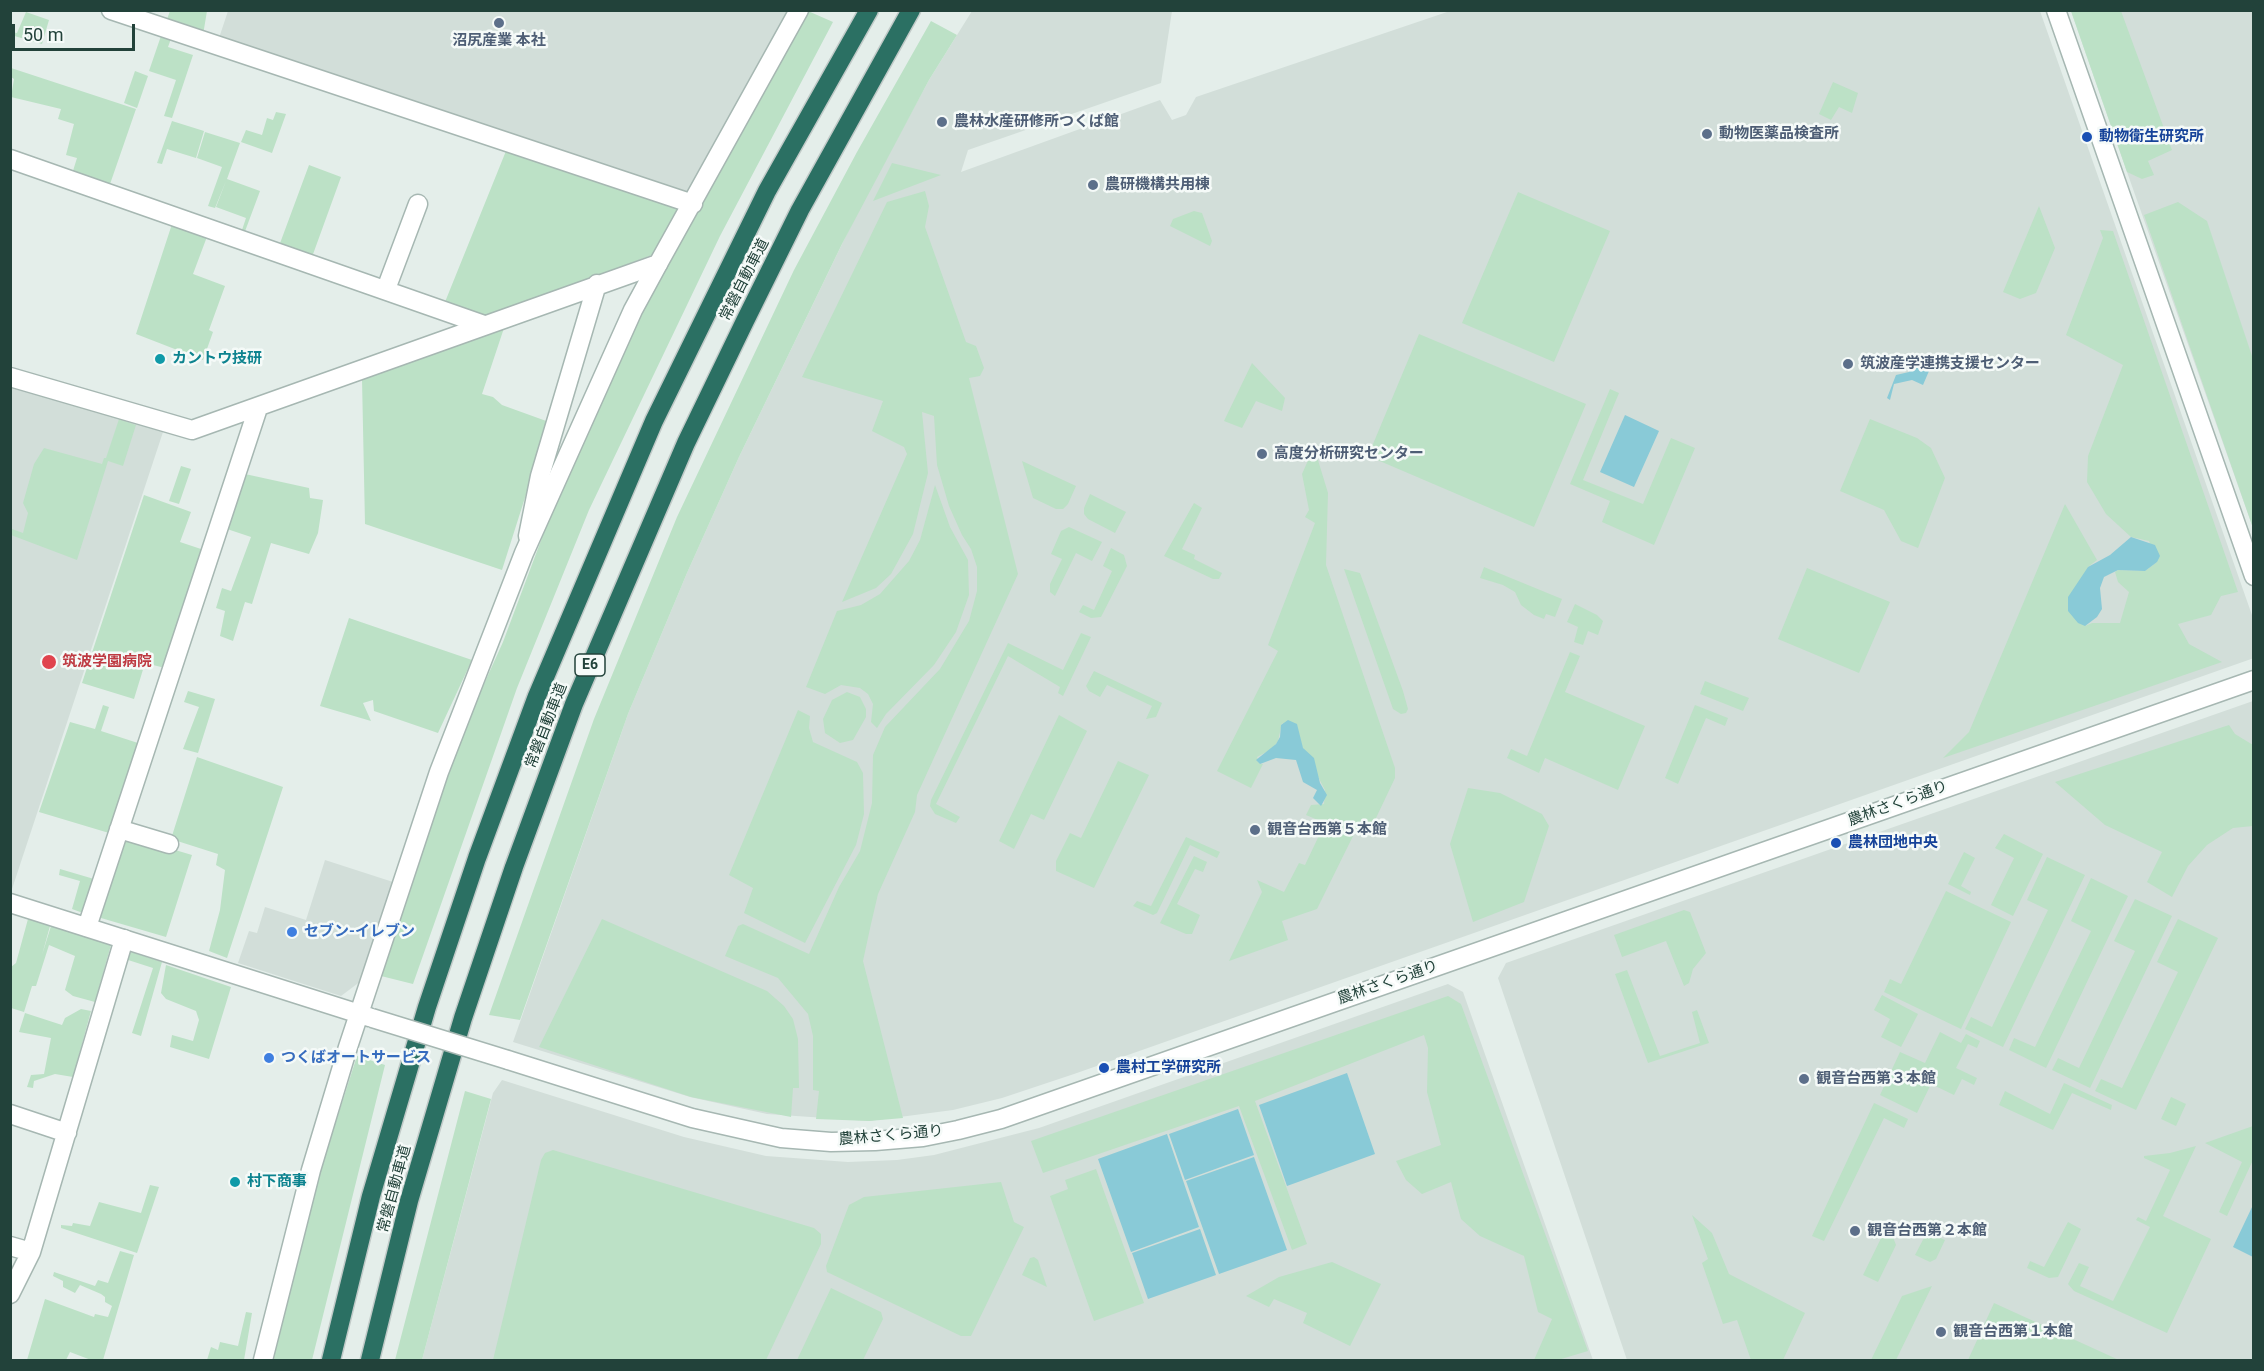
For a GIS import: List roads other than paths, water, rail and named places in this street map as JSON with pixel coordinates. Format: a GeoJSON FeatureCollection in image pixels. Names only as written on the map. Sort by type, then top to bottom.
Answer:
{"type":"FeatureCollection","features":[{"type":"Feature","properties":{"kind":"highway","name":"常磐自動車道"},"geometry":{"type":"LineString","coordinates":[[331,1360],[371,1196],[428,1007],[477,858],[537,696],[664,400],[767,191],[868,10]]}},
{"type":"Feature","properties":{"kind":"highway","name":"常磐自動車道"},"geometry":{"type":"LineString","coordinates":[[370,1360],[409,1202],[463,1017],[514,867],[574,704],[686,443],[745,321],[800,210],[911,10]]}},
{"type":"Feature","properties":{"kind":"street"},"geometry":{"type":"LineString","coordinates":[[111,10],[693,204]]}},
{"type":"Feature","properties":{"kind":"street"},"geometry":{"type":"LineString","coordinates":[[263,1360],[311,1170],[365,1015],[439,772],[524,553],[619,341],[658,264],[799,10]]}},
{"type":"Feature","properties":{"kind":"street"},"geometry":{"type":"LineString","coordinates":[[2056,10],[2253,576]]}},
{"type":"Feature","properties":{"kind":"street"},"geometry":{"type":"LineString","coordinates":[[10,159],[386,289],[484,326]]}},
{"type":"Feature","properties":{"kind":"street"},"geometry":{"type":"LineString","coordinates":[[386,289],[418,204]]}},
{"type":"Feature","properties":{"kind":"street"},"geometry":{"type":"LineString","coordinates":[[10,377],[192,430],[658,264]]}},
{"type":"Feature","properties":{"kind":"street"},"geometry":{"type":"LineString","coordinates":[[524,553],[540,476],[597,285]]}},
{"type":"Feature","properties":{"kind":"street"},"geometry":{"type":"LineString","coordinates":[[87,927],[258,408]]}},
{"type":"Feature","properties":{"kind":"street","name":"農林さくら通り"},"geometry":{"type":"LineString","coordinates":[[10,903],[692,1118],[781,1138],[831,1142],[922,1137],[1000,1119],[2253,680]]}},
{"type":"Feature","properties":{"kind":"street"},"geometry":{"type":"LineString","coordinates":[[119,828],[169,844]]}},
{"type":"Feature","properties":{"kind":"street"},"geometry":{"type":"LineString","coordinates":[[10,1294],[31,1252],[124,939]]}},
{"type":"Feature","properties":{"kind":"street"},"geometry":{"type":"LineString","coordinates":[[10,1114],[67,1133]]}},
{"type":"Feature","properties":{"kind":"street"},"geometry":{"type":"LineString","coordinates":[[10,1246],[31,1252]]}},
{"type":"Feature","properties":{"kind":"water"},"geometry":{"type":"Polygon","coordinates":[[[1912,365],[1929,371],[1923,385],[1912,380],[1894,384],[1890,400],[1887,398],[1896,375],[1909,372],[1912,365]]]}},
{"type":"Feature","properties":{"kind":"water"},"geometry":{"type":"Polygon","coordinates":[[[1625,415],[1659,431],[1634,487],[1600,472],[1625,415]]]}},
{"type":"Feature","properties":{"kind":"water"},"geometry":{"type":"Polygon","coordinates":[[[2131,537],[2155,545],[2160,556],[2157,562],[2145,571],[2118,570],[2104,577],[2100,588],[2102,609],[2097,617],[2085,626],[2078,623],[2068,611],[2068,597],[2088,567],[2110,555],[2131,537]]]}},
{"type":"Feature","properties":{"kind":"water"},"geometry":{"type":"Polygon","coordinates":[[[1288,720],[1297,724],[1303,748],[1314,758],[1320,783],[1327,795],[1321,806],[1313,798],[1317,790],[1303,782],[1296,760],[1276,758],[1260,764],[1256,760],[1276,744],[1280,737],[1281,725],[1288,720]]]}},
{"type":"Feature","properties":{"kind":"water"},"geometry":{"type":"Polygon","coordinates":[[[1347,1073],[1375,1154],[1287,1186],[1259,1105],[1347,1073]]]}},
{"type":"Feature","properties":{"kind":"water"},"geometry":{"type":"Polygon","coordinates":[[[1238,1109],[1254,1155],[1185,1180],[1169,1134],[1238,1109]]]}},
{"type":"Feature","properties":{"kind":"water"},"geometry":{"type":"Polygon","coordinates":[[[1167,1134],[1199,1227],[1131,1252],[1098,1159],[1167,1134]]]}},
{"type":"Feature","properties":{"kind":"water"},"geometry":{"type":"Polygon","coordinates":[[[1254,1157],[1287,1250],[1219,1274],[1186,1181],[1254,1157]]]}},
{"type":"Feature","properties":{"kind":"water"},"geometry":{"type":"Polygon","coordinates":[[[2253,1205],[2253,1257],[2233,1247],[2253,1205]]]}},
{"type":"Feature","properties":{"kind":"water"},"geometry":{"type":"Polygon","coordinates":[[[1200,1229],[1216,1275],[1148,1299],[1132,1253],[1200,1229]]]}},
{"type":"Feature","properties":{"kind":"place","name":"沼尻産業 本社"},"geometry":{"type":"Point","coordinates":[499,23]}},
{"type":"Feature","properties":{"kind":"place","name":"農林水産研修所つくば館"},"geometry":{"type":"Point","coordinates":[942,122]}},
{"type":"Feature","properties":{"kind":"place","name":"動物医薬品検査所"},"geometry":{"type":"Point","coordinates":[1707,134]}},
{"type":"Feature","properties":{"kind":"place","name":"動物衛生研究所"},"geometry":{"type":"Point","coordinates":[2087,137]}},
{"type":"Feature","properties":{"kind":"place","name":"農研機構共用棟"},"geometry":{"type":"Point","coordinates":[1093,185]}},
{"type":"Feature","properties":{"kind":"place","name":"カントウ技研"},"geometry":{"type":"Point","coordinates":[160,359]}},
{"type":"Feature","properties":{"kind":"place","name":"筑波産学連携支援センター"},"geometry":{"type":"Point","coordinates":[1848,364]}},
{"type":"Feature","properties":{"kind":"place","name":"高度分析研究センター"},"geometry":{"type":"Point","coordinates":[1262,454]}},
{"type":"Feature","properties":{"kind":"place","name":"筑波学園病院"},"geometry":{"type":"Point","coordinates":[49,662]}},
{"type":"Feature","properties":{"kind":"place","name":"観音台西第５本館"},"geometry":{"type":"Point","coordinates":[1255,830]}},
{"type":"Feature","properties":{"kind":"place","name":"農林団地中央"},"geometry":{"type":"Point","coordinates":[1836,843]}},
{"type":"Feature","properties":{"kind":"place","name":"セブン-イレブン"},"geometry":{"type":"Point","coordinates":[292,932]}},
{"type":"Feature","properties":{"kind":"place","name":"つくばオートサービス"},"geometry":{"type":"Point","coordinates":[269,1058]}},
{"type":"Feature","properties":{"kind":"place","name":"農村工学研究所"},"geometry":{"type":"Point","coordinates":[1104,1068]}},
{"type":"Feature","properties":{"kind":"place","name":"観音台西第３本館"},"geometry":{"type":"Point","coordinates":[1804,1079]}},
{"type":"Feature","properties":{"kind":"place","name":"村下商事"},"geometry":{"type":"Point","coordinates":[235,1182]}},
{"type":"Feature","properties":{"kind":"place","name":"観音台西第２本館"},"geometry":{"type":"Point","coordinates":[1855,1231]}},
{"type":"Feature","properties":{"kind":"place","name":"観音台西第１本館"},"geometry":{"type":"Point","coordinates":[1941,1332]}}]}
